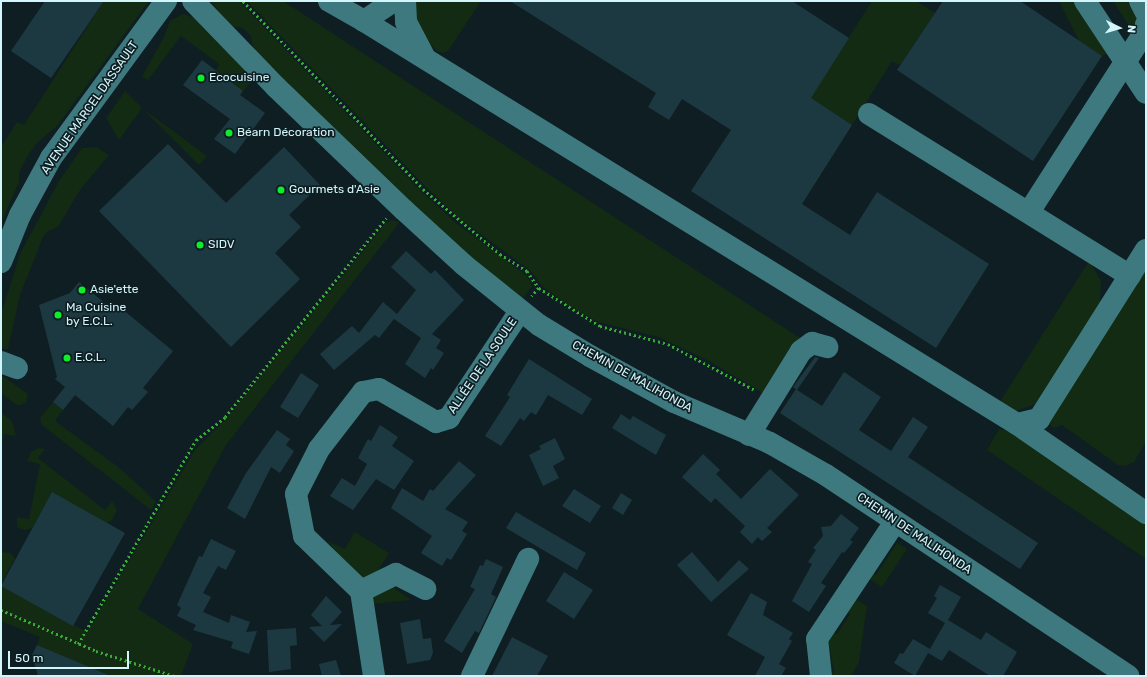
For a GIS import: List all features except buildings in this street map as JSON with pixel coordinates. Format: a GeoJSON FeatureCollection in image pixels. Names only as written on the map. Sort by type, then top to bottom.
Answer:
{"type":"FeatureCollection","features":[{"type":"Feature","properties":{"kind":"street","name":"AVENUE MARCEL DASSAULT"},"geometry":{"type":"LineString","coordinates":[[1,262],[20,215],[52,158],[166,1]]}},
{"type":"Feature","properties":{"kind":"street","name":"CHEMIN DE MALIHONDA"},"geometry":{"type":"LineString","coordinates":[[193,1],[276,87],[398,204],[464,265],[520,311],[590,356],[674,402],[770,443],[826,475],[1128,676]]}},
{"type":"Feature","properties":{"kind":"street"},"geometry":{"type":"LineString","coordinates":[[329,1],[426,59],[1016,424],[1146,513]]}},
{"type":"Feature","properties":{"kind":"street"},"geometry":{"type":"LineString","coordinates":[[364,21],[394,1]]}},
{"type":"Feature","properties":{"kind":"street"},"geometry":{"type":"LineString","coordinates":[[405,1],[406,22],[426,59]]}},
{"type":"Feature","properties":{"kind":"street"},"geometry":{"type":"LineString","coordinates":[[1085,1],[1146,92]]}},
{"type":"Feature","properties":{"kind":"street"},"geometry":{"type":"LineString","coordinates":[[1140,1],[1146,13]]}},
{"type":"Feature","properties":{"kind":"street"},"geometry":{"type":"LineString","coordinates":[[1029,212],[1144,33],[1146,24]]}},
{"type":"Feature","properties":{"kind":"street"},"geometry":{"type":"LineString","coordinates":[[869,114],[1130,276]]}},
{"type":"Feature","properties":{"kind":"street"},"geometry":{"type":"LineString","coordinates":[[1016,424],[1039,419],[1146,250]]}},
{"type":"Feature","properties":{"kind":"street","name":"ALLÉE DE LA SOULE"},"geometry":{"type":"LineString","coordinates":[[361,591],[304,536],[296,494],[319,449],[363,392],[379,389],[436,422],[449,418],[520,311]]}},
{"type":"Feature","properties":{"kind":"street"},"geometry":{"type":"LineString","coordinates":[[749,435],[769,400],[807,344],[817,343],[827,347]]}},
{"type":"Feature","properties":{"kind":"street"},"geometry":{"type":"LineString","coordinates":[[821,676],[817,639],[895,522]]}},
{"type":"Feature","properties":{"kind":"street"},"geometry":{"type":"LineString","coordinates":[[472,676],[528,559]]}},
{"type":"Feature","properties":{"kind":"street"},"geometry":{"type":"LineString","coordinates":[[374,676],[361,591],[396,574],[425,589]]}},
{"type":"Feature","properties":{"kind":"path"},"geometry":{"type":"LineString","coordinates":[[243,1],[423,189],[500,254],[527,271],[539,288],[600,326],[668,344],[710,364],[769,400]]}},
{"type":"Feature","properties":{"kind":"path"},"geometry":{"type":"LineString","coordinates":[[78,644],[196,440],[225,417],[398,204]]}},
{"type":"Feature","properties":{"kind":"path"},"geometry":{"type":"LineString","coordinates":[[520,311],[539,288]]}},
{"type":"Feature","properties":{"kind":"path"},"geometry":{"type":"LineString","coordinates":[[1,610],[78,644],[175,676]]}},
{"type":"Feature","properties":{"kind":"green space"},"geometry":{"type":"Polygon","coordinates":[[[104,1],[149,1],[57,126],[38,142],[28,155],[19,173],[19,182],[1,223],[1,147],[17,122],[24,125],[104,1]]]}},
{"type":"Feature","properties":{"kind":"green space"},"geometry":{"type":"Polygon","coordinates":[[[211,1],[239,1],[421,191],[457,224],[527,276],[532,286],[522,299],[449,240],[253,50],[251,36],[243,28],[230,26],[211,1]]]}},
{"type":"Feature","properties":{"kind":"green space"},"geometry":{"type":"Polygon","coordinates":[[[247,1],[283,1],[800,338],[766,395],[711,362],[659,337],[598,322],[572,308],[542,286],[531,271],[460,219],[425,186],[247,1]]]}},
{"type":"Feature","properties":{"kind":"green space"},"geometry":{"type":"Polygon","coordinates":[[[411,1],[481,1],[448,51],[442,53],[436,50],[416,30],[411,1]]]}},
{"type":"Feature","properties":{"kind":"green space"},"geometry":{"type":"Polygon","coordinates":[[[872,1],[916,1],[935,13],[900,65],[892,61],[852,125],[810,98],[872,1]]]}},
{"type":"Feature","properties":{"kind":"green space"},"geometry":{"type":"Polygon","coordinates":[[[1059,1],[1075,1],[1109,53],[1102,56],[1079,41],[1059,1]]]}},
{"type":"Feature","properties":{"kind":"green space"},"geometry":{"type":"Polygon","coordinates":[[[1113,1],[1132,1],[1141,26],[1132,31],[1113,1]]]}},
{"type":"Feature","properties":{"kind":"green space"},"geometry":{"type":"Polygon","coordinates":[[[183,14],[195,18],[255,77],[243,91],[216,70],[219,64],[181,36],[148,80],[142,76],[164,37],[170,21],[183,14]]]}},
{"type":"Feature","properties":{"kind":"green space"},"geometry":{"type":"Polygon","coordinates":[[[125,91],[142,108],[119,140],[106,118],[125,91]]]}},
{"type":"Feature","properties":{"kind":"green space"},"geometry":{"type":"Polygon","coordinates":[[[142,108],[207,156],[199,165],[142,108]]]}},
{"type":"Feature","properties":{"kind":"green space"},"geometry":{"type":"Polygon","coordinates":[[[96,147],[109,155],[80,190],[58,227],[48,231],[43,237],[20,295],[8,349],[4,349],[1,347],[1,314],[20,254],[59,181],[82,148],[96,147]]]}},
{"type":"Feature","properties":{"kind":"green space"},"geometry":{"type":"Polygon","coordinates":[[[393,220],[400,222],[226,445],[138,609],[193,644],[181,676],[111,676],[37,645],[40,637],[1,621],[1,586],[87,632],[195,450],[223,422],[386,223],[393,220]]]}},
{"type":"Feature","properties":{"kind":"green space"},"geometry":{"type":"Polygon","coordinates":[[[1089,261],[1101,281],[1100,303],[1035,404],[1016,411],[999,403],[1089,261]]]}},
{"type":"Feature","properties":{"kind":"green space"},"geometry":{"type":"Polygon","coordinates":[[[1146,266],[1146,441],[1134,462],[1125,466],[1118,465],[1062,425],[1054,428],[1046,420],[1146,266]]]}},
{"type":"Feature","properties":{"kind":"green space"},"geometry":{"type":"Polygon","coordinates":[[[1,375],[28,394],[26,403],[18,406],[1,393],[1,375]]]}},
{"type":"Feature","properties":{"kind":"green space"},"geometry":{"type":"Polygon","coordinates":[[[53,402],[63,410],[55,421],[117,466],[142,488],[156,502],[151,510],[42,425],[40,418],[53,402]]]}},
{"type":"Feature","properties":{"kind":"green space"},"geometry":{"type":"Polygon","coordinates":[[[1,413],[12,421],[16,436],[4,434],[1,449],[1,413]]]}},
{"type":"Feature","properties":{"kind":"green space"},"geometry":{"type":"Polygon","coordinates":[[[999,429],[1027,435],[1146,523],[1146,559],[987,450],[999,429]]]}},
{"type":"Feature","properties":{"kind":"green space"},"geometry":{"type":"Polygon","coordinates":[[[39,448],[45,449],[38,458],[105,510],[112,501],[117,510],[112,520],[107,523],[52,493],[32,528],[25,530],[17,527],[17,517],[29,519],[40,464],[27,461],[31,452],[39,448]]]}},
{"type":"Feature","properties":{"kind":"green space"},"geometry":{"type":"Polygon","coordinates":[[[355,532],[389,553],[375,575],[361,581],[327,541],[345,549],[355,532]]]}},
{"type":"Feature","properties":{"kind":"green space"},"geometry":{"type":"Polygon","coordinates":[[[897,543],[907,549],[882,587],[868,578],[872,572],[876,575],[897,543]]]}},
{"type":"Feature","properties":{"kind":"green space"},"geometry":{"type":"Polygon","coordinates":[[[1,552],[10,553],[15,558],[1,584],[1,552]]]}},
{"type":"Feature","properties":{"kind":"green space"},"geometry":{"type":"Polygon","coordinates":[[[393,587],[411,600],[371,604],[370,590],[393,587]]]}},
{"type":"Feature","properties":{"kind":"green space"},"geometry":{"type":"Polygon","coordinates":[[[854,598],[867,606],[859,662],[851,676],[831,676],[834,671],[828,640],[833,632],[837,634],[850,614],[845,611],[854,598]]]}},
{"type":"Feature","properties":{"kind":"place","name":"Ecocuisine"},"geometry":{"type":"Point","coordinates":[201,78]}},
{"type":"Feature","properties":{"kind":"place","name":"Béarn Décoration"},"geometry":{"type":"Point","coordinates":[229,133]}},
{"type":"Feature","properties":{"kind":"place","name":"Gourmets d'Asie"},"geometry":{"type":"Point","coordinates":[281,190]}},
{"type":"Feature","properties":{"kind":"place","name":"SIDV"},"geometry":{"type":"Point","coordinates":[200,245]}},
{"type":"Feature","properties":{"kind":"place","name":"Asie'ette"},"geometry":{"type":"Point","coordinates":[82,290]}},
{"type":"Feature","properties":{"kind":"place","name":"Ma Cuisine by E.C.L."},"geometry":{"type":"Point","coordinates":[58,315]}},
{"type":"Feature","properties":{"kind":"place","name":"E.C.L."},"geometry":{"type":"Point","coordinates":[67,358]}}]}
